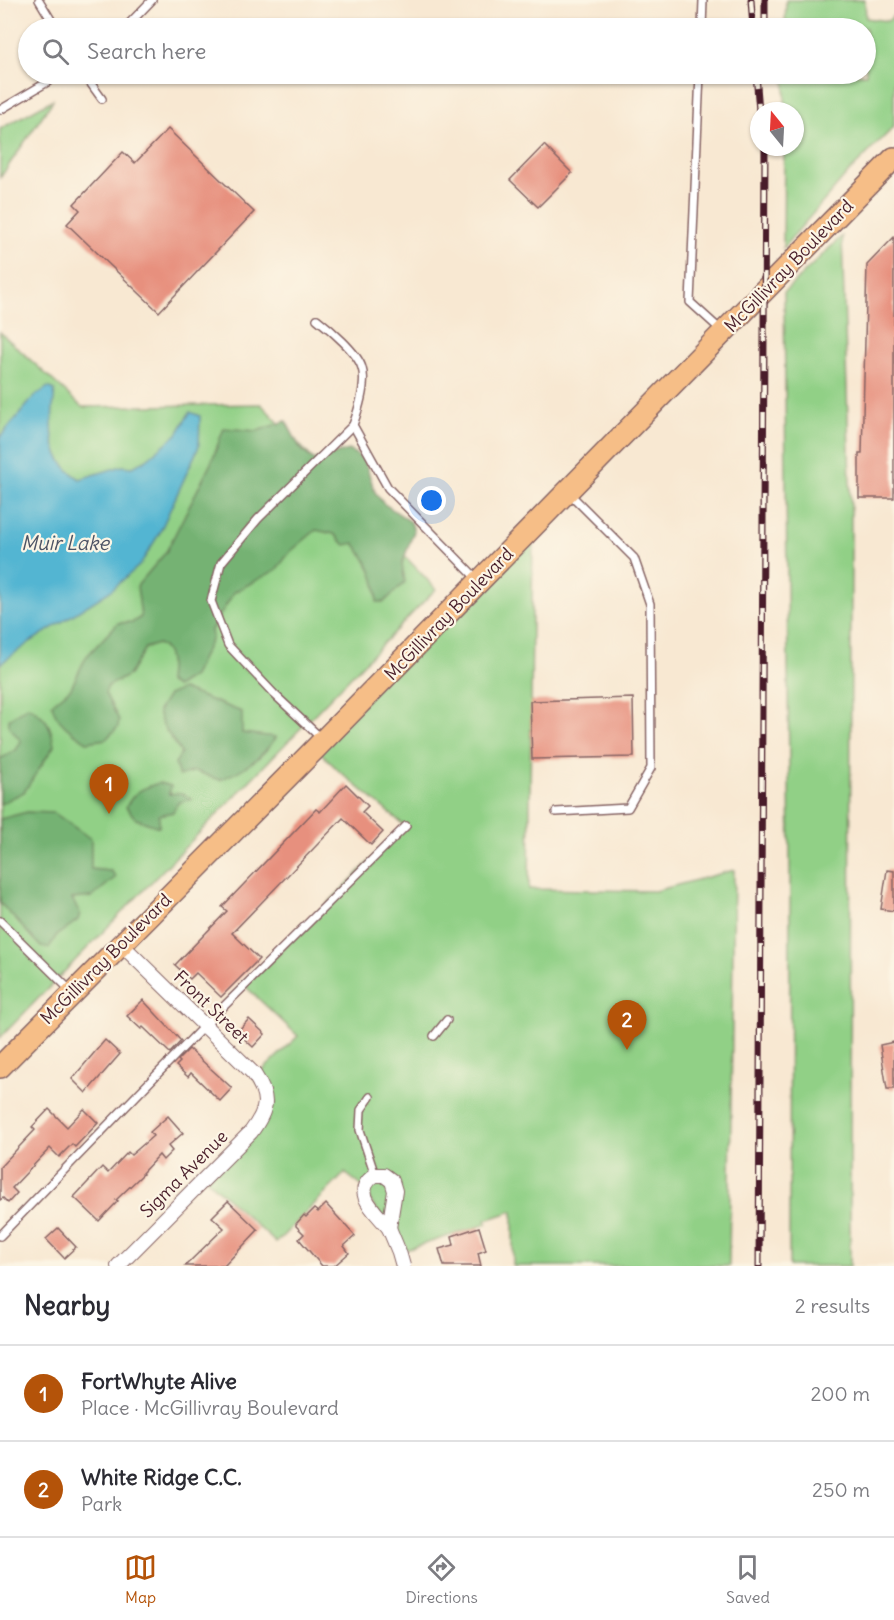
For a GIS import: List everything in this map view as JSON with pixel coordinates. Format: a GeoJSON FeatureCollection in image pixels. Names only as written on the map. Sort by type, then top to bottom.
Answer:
{"type":"FeatureCollection","features":[{"type":"Feature","properties":{"kind":"main road","name":"McGillivray Boulevard"},"geometry":{"type":"LineString","coordinates":[[0,1066],[480,582],[894,158]]}},
{"type":"Feature","properties":{"kind":"street","name":"Front Street"},"geometry":{"type":"LineString","coordinates":[[121,944],[254,1074],[263,1088],[266,1102]]}},
{"type":"Feature","properties":{"kind":"street","name":"Sigma Avenue"},"geometry":{"type":"LineString","coordinates":[[118,1266],[251,1132],[262,1118],[266,1102]]}},
{"type":"Feature","properties":{"kind":"street"},"geometry":{"type":"LineString","coordinates":[[389,1228],[394,1185],[384,1175],[375,1175],[367,1180],[363,1187],[364,1197],[389,1228],[403,1266]]}},
{"type":"Feature","properties":{"kind":"lane"},"geometry":{"type":"LineString","coordinates":[[39,0],[50,18]]}},
{"type":"Feature","properties":{"kind":"lane"},"geometry":{"type":"LineString","coordinates":[[135,18],[152,0]]}},
{"type":"Feature","properties":{"kind":"lane"},"geometry":{"type":"LineString","coordinates":[[702,18],[703,0]]}},
{"type":"Feature","properties":{"kind":"lane"},"geometry":{"type":"LineString","coordinates":[[0,110],[44,84]]}},
{"type":"Feature","properties":{"kind":"lane"},"geometry":{"type":"LineString","coordinates":[[91,84],[102,99]]}},
{"type":"Feature","properties":{"kind":"lane"},"geometry":{"type":"LineString","coordinates":[[700,84],[690,302],[724,333]]}},
{"type":"Feature","properties":{"kind":"lane"},"geometry":{"type":"LineString","coordinates":[[317,319],[343,341],[362,368],[361,400],[353,425],[258,519],[221,563],[211,601],[228,645],[323,741]]}},
{"type":"Feature","properties":{"kind":"lane"},"geometry":{"type":"LineString","coordinates":[[353,425],[388,488],[480,582]]}},
{"type":"Feature","properties":{"kind":"lane"},"geometry":{"type":"LineString","coordinates":[[556,812],[628,808],[651,768],[650,604],[634,558],[568,492]]}},
{"type":"Feature","properties":{"kind":"lane"},"geometry":{"type":"LineString","coordinates":[[0,1236],[204,1026],[406,826]]}},
{"type":"Feature","properties":{"kind":"lane"},"geometry":{"type":"LineString","coordinates":[[0,921],[72,992]]}},
{"type":"Feature","properties":{"kind":"lane"},"geometry":{"type":"LineString","coordinates":[[434,1036],[447,1020]]}},
{"type":"Feature","properties":{"kind":"lane"},"geometry":{"type":"LineString","coordinates":[[370,1097],[361,1110],[360,1130],[375,1175]]}},
{"type":"Feature","properties":{"kind":"green space"},"geometry":{"type":"Polygon","coordinates":[[[786,0],[865,0],[866,18],[785,18],[786,0]]]}},
{"type":"Feature","properties":{"kind":"green space"},"geometry":{"type":"Polygon","coordinates":[[[894,15],[894,127],[848,173],[783,248],[784,156],[804,156],[804,102],[785,102],[785,84],[876,84],[876,19],[888,21],[894,15]]]}},
{"type":"Feature","properties":{"kind":"green space"},"geometry":{"type":"Polygon","coordinates":[[[54,99],[0,178],[0,129],[54,99]]]}},
{"type":"Feature","properties":{"kind":"green space"},"geometry":{"type":"Polygon","coordinates":[[[842,236],[851,514],[850,1266],[789,1266],[790,867],[784,292],[842,236]]]}},
{"type":"Feature","properties":{"kind":"green space"},"geometry":{"type":"Polygon","coordinates":[[[0,332],[82,407],[261,404],[436,589],[0,1038],[0,332]]]}},
{"type":"Feature","properties":{"kind":"green space"},"geometry":{"type":"Polygon","coordinates":[[[286,421],[300,448],[313,460],[349,450],[364,459],[375,492],[383,503],[411,522],[414,531],[402,564],[405,582],[384,602],[377,602],[371,570],[354,543],[345,545],[334,534],[316,530],[290,552],[276,570],[234,592],[211,630],[212,638],[193,676],[176,687],[168,682],[169,660],[163,647],[158,644],[145,648],[129,675],[108,686],[105,693],[119,720],[118,727],[106,739],[87,742],[61,722],[52,704],[71,688],[86,657],[118,623],[133,622],[141,617],[137,586],[166,552],[211,463],[224,428],[257,431],[286,421]]]}},
{"type":"Feature","properties":{"kind":"green space"},"geometry":{"type":"Polygon","coordinates":[[[533,527],[529,889],[655,891],[734,870],[729,1266],[513,1266],[513,1211],[486,1220],[487,1224],[399,1252],[363,1187],[345,1173],[276,1243],[203,1176],[276,1102],[254,1079],[298,1036],[245,986],[405,826],[339,771],[316,748],[533,527]]]}},
{"type":"Feature","properties":{"kind":"green space"},"geometry":{"type":"Polygon","coordinates":[[[182,689],[242,712],[242,733],[276,737],[265,752],[251,763],[220,780],[195,771],[179,776],[175,764],[181,753],[162,724],[158,711],[168,695],[182,689]]]}},
{"type":"Feature","properties":{"kind":"green space"},"geometry":{"type":"Polygon","coordinates":[[[28,706],[47,722],[54,746],[24,792],[0,804],[0,759],[16,750],[21,741],[9,727],[9,719],[28,706]]]}},
{"type":"Feature","properties":{"kind":"green space"},"geometry":{"type":"Polygon","coordinates":[[[159,783],[171,786],[169,794],[181,793],[191,799],[178,803],[173,812],[159,815],[159,827],[136,819],[126,807],[132,797],[140,791],[159,783]]]}},
{"type":"Feature","properties":{"kind":"green space"},"geometry":{"type":"Polygon","coordinates":[[[27,812],[54,813],[91,839],[91,869],[111,871],[116,877],[92,897],[72,899],[80,913],[78,920],[56,936],[49,948],[41,947],[0,903],[0,819],[27,812]]]}},
{"type":"Feature","properties":{"kind":"water","name":"Muir Lake"},"geometry":{"type":"Polygon","coordinates":[[[48,387],[55,390],[52,428],[56,451],[69,471],[80,479],[122,466],[133,467],[147,459],[177,434],[190,412],[200,416],[199,446],[159,534],[140,565],[109,592],[30,642],[0,664],[0,437],[34,397],[48,387]]]}},
{"type":"Feature","properties":{"kind":"building"},"geometry":{"type":"Polygon","coordinates":[[[168,129],[254,212],[159,312],[67,224],[80,210],[74,204],[123,152],[135,163],[168,129]]]}},
{"type":"Feature","properties":{"kind":"building"},"geometry":{"type":"Polygon","coordinates":[[[544,145],[572,173],[538,207],[510,180],[544,145]]]}},
{"type":"Feature","properties":{"kind":"building"},"geometry":{"type":"Polygon","coordinates":[[[894,237],[894,498],[859,498],[867,265],[894,237]]]}},
{"type":"Feature","properties":{"kind":"building"},"geometry":{"type":"Polygon","coordinates":[[[633,698],[634,757],[532,759],[530,701],[633,698]]]}},
{"type":"Feature","properties":{"kind":"building"},"geometry":{"type":"Polygon","coordinates":[[[346,784],[368,806],[362,812],[383,832],[371,845],[343,818],[232,933],[259,959],[221,997],[196,973],[190,979],[175,965],[227,911],[222,907],[316,809],[320,812],[346,784]]]}},
{"type":"Feature","properties":{"kind":"building"},"geometry":{"type":"Polygon","coordinates":[[[887,870],[894,871],[894,911],[881,909],[887,870]]]}},
{"type":"Feature","properties":{"kind":"building"},"geometry":{"type":"Polygon","coordinates":[[[143,1000],[181,1041],[170,1053],[143,1027],[141,1029],[127,1016],[143,1000]]]}},
{"type":"Feature","properties":{"kind":"building"},"geometry":{"type":"Polygon","coordinates":[[[249,1019],[265,1034],[253,1047],[237,1032],[249,1019]]]}},
{"type":"Feature","properties":{"kind":"building"},"geometry":{"type":"Polygon","coordinates":[[[105,1040],[120,1054],[86,1093],[72,1079],[105,1040]]]}},
{"type":"Feature","properties":{"kind":"building"},"geometry":{"type":"Polygon","coordinates":[[[894,1042],[894,1089],[887,1089],[880,1045],[894,1042]]]}},
{"type":"Feature","properties":{"kind":"building"},"geometry":{"type":"Polygon","coordinates":[[[189,1049],[232,1088],[220,1101],[191,1073],[188,1077],[176,1066],[180,1062],[178,1060],[189,1049]]]}},
{"type":"Feature","properties":{"kind":"building"},"geometry":{"type":"Polygon","coordinates":[[[49,1109],[67,1127],[84,1109],[98,1123],[75,1147],[72,1144],[59,1157],[50,1148],[12,1188],[17,1193],[8,1203],[3,1198],[0,1200],[0,1167],[35,1130],[32,1127],[49,1109]]]}},
{"type":"Feature","properties":{"kind":"building"},"geometry":{"type":"Polygon","coordinates":[[[168,1116],[183,1133],[168,1146],[172,1151],[163,1160],[159,1155],[99,1221],[74,1197],[102,1167],[108,1173],[128,1152],[131,1155],[153,1136],[150,1132],[168,1116]]]}},
{"type":"Feature","properties":{"kind":"building"},"geometry":{"type":"Polygon","coordinates":[[[228,1201],[258,1230],[224,1266],[185,1266],[224,1228],[212,1217],[228,1201]]]}},
{"type":"Feature","properties":{"kind":"building"},"geometry":{"type":"Polygon","coordinates":[[[326,1204],[355,1236],[344,1246],[349,1253],[334,1266],[322,1266],[299,1239],[304,1234],[296,1226],[304,1215],[306,1217],[314,1209],[318,1212],[326,1204]]]}},
{"type":"Feature","properties":{"kind":"building"},"geometry":{"type":"Polygon","coordinates":[[[479,1227],[486,1250],[478,1253],[481,1266],[444,1266],[439,1249],[454,1245],[452,1236],[479,1227]]]}},
{"type":"Feature","properties":{"kind":"building"},"geometry":{"type":"Polygon","coordinates":[[[58,1228],[76,1247],[64,1258],[46,1239],[58,1228]]]}},
{"type":"Feature","properties":{"kind":"railway"},"geometry":{"type":"LineString","coordinates":[[751,0],[752,18]]}},
{"type":"Feature","properties":{"kind":"railway"},"geometry":{"type":"LineString","coordinates":[[765,0],[765,18]]}},
{"type":"Feature","properties":{"kind":"railway"},"geometry":{"type":"LineString","coordinates":[[757,84],[758,102]]}},
{"type":"Feature","properties":{"kind":"railway"},"geometry":{"type":"LineString","coordinates":[[759,1266],[765,156]]}},
{"type":"Feature","properties":{"kind":"place","name":"FortWhyte Alive"},"geometry":{"type":"Point","coordinates":[109,814]}},
{"type":"Feature","properties":{"kind":"place","name":"White Ridge C.C."},"geometry":{"type":"Point","coordinates":[627,1050]}}]}
